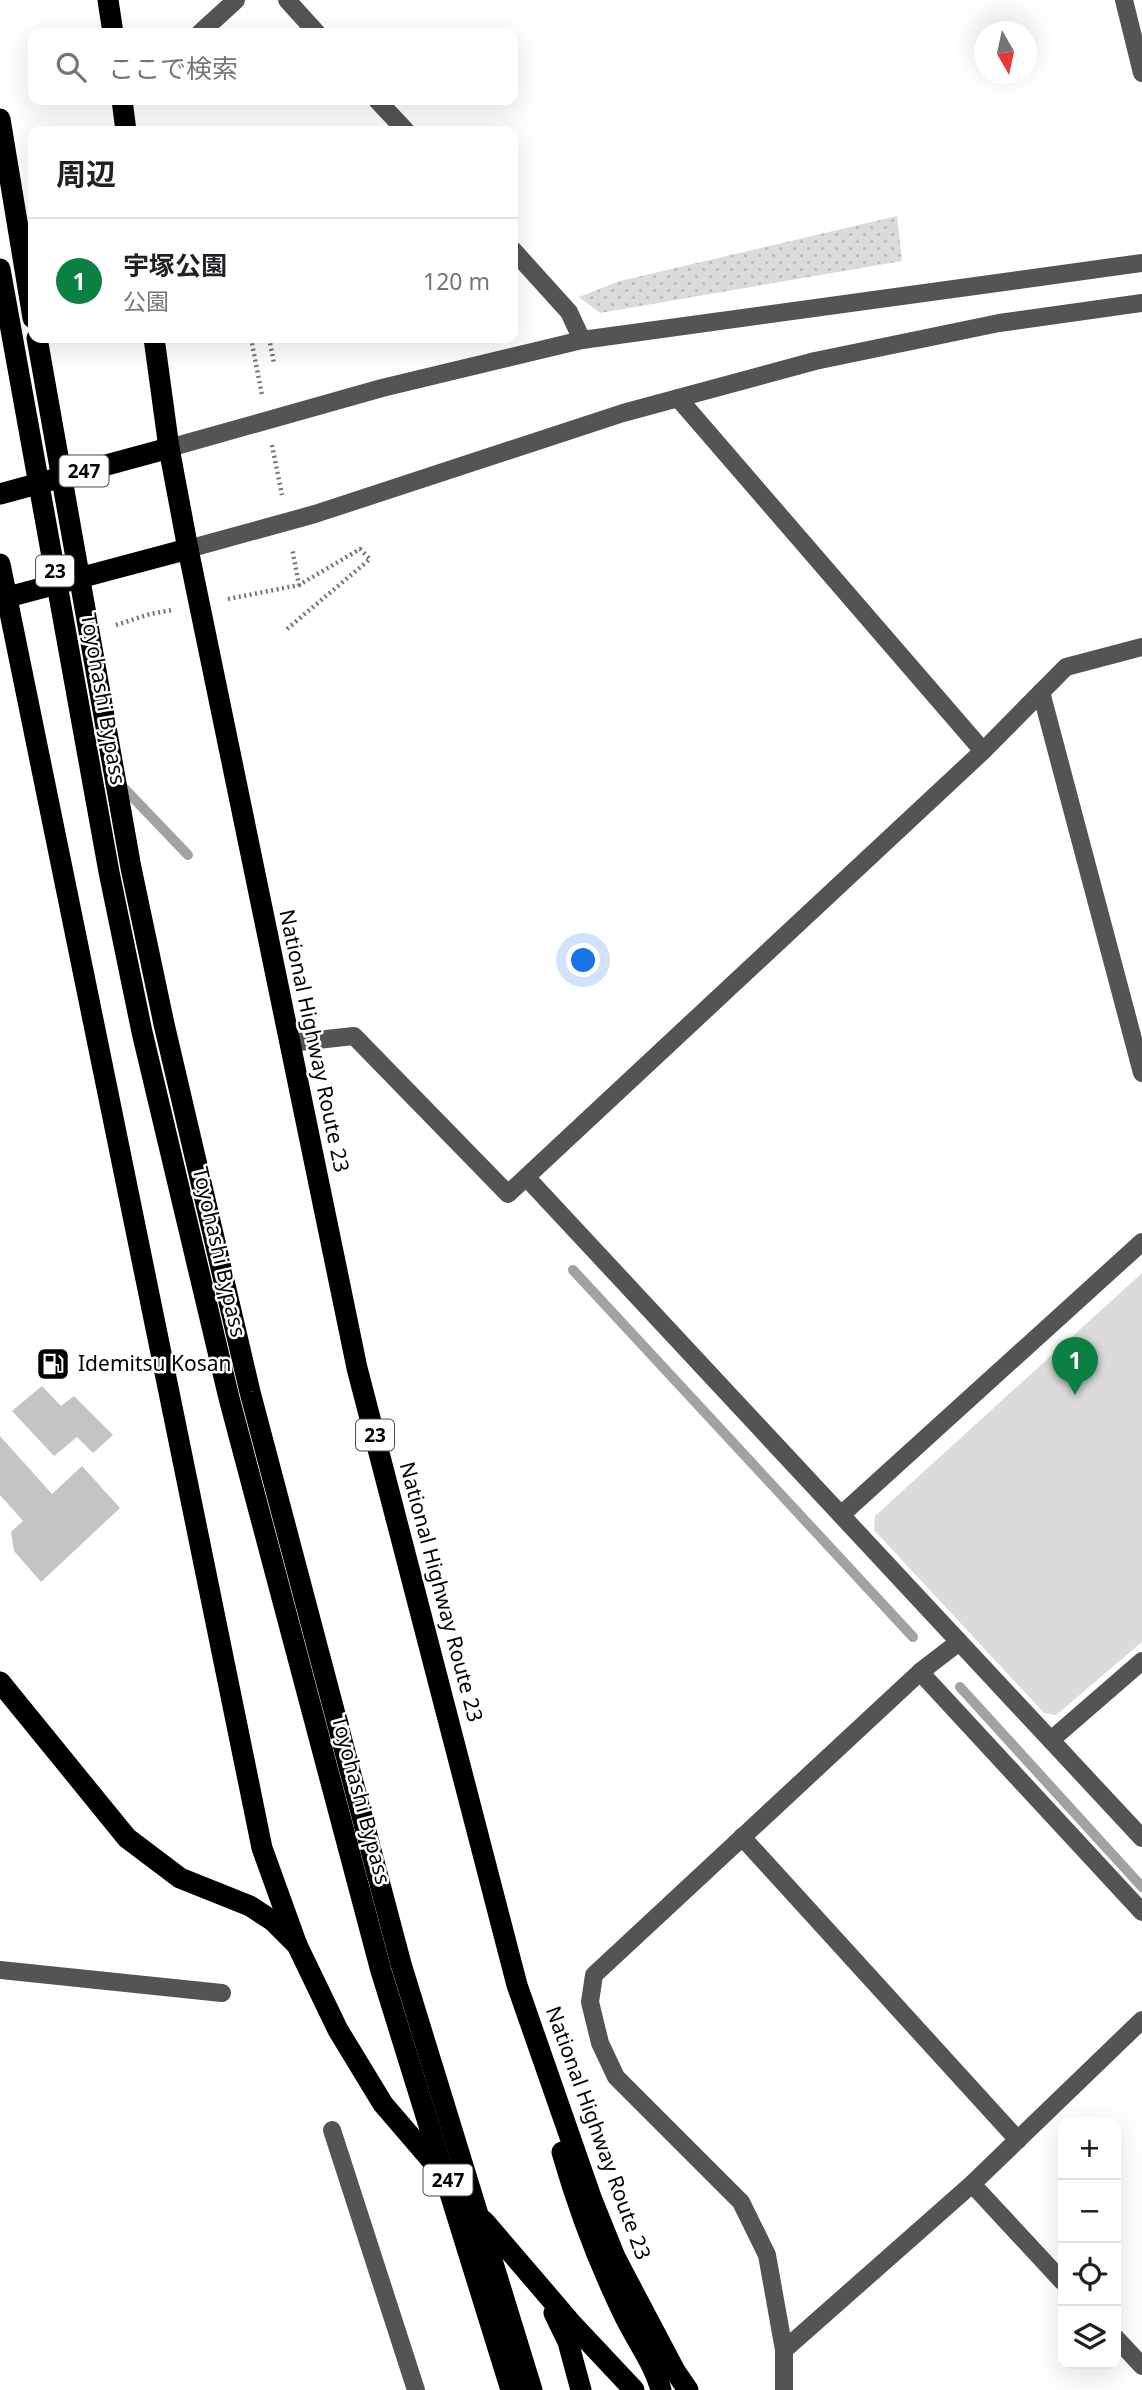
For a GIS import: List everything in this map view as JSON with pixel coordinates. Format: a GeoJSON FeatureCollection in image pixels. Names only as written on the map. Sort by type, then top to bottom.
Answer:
{"type":"FeatureCollection","features":[{"type":"Feature","properties":{"kind":"highway"},"geometry":{"type":"LineString","coordinates":[[108,0],[112,28]]}},
{"type":"Feature","properties":{"kind":"highway"},"geometry":{"type":"LineString","coordinates":[[123,105],[125,126]]}},
{"type":"Feature","properties":{"kind":"highway"},"geometry":{"type":"LineString","coordinates":[[0,119],[28,289]]}},
{"type":"Feature","properties":{"kind":"highway","name":"Toyohashi Bypass"},"geometry":{"type":"LineString","coordinates":[[0,269],[109,872],[142,1032],[229,1398],[381,1970],[511,2390]]}},
{"type":"Feature","properties":{"kind":"highway","name":"Toyohashi Bypass"},"geometry":{"type":"LineString","coordinates":[[38,343],[131,868],[164,1024],[250,1392],[401,1964],[532,2390]]}},
{"type":"Feature","properties":{"kind":"highway","name":"23"},"geometry":{"type":"LineString","coordinates":[[154,343],[169,448]]}},
{"type":"Feature","properties":{"kind":"highway","name":"247"},"geometry":{"type":"LineString","coordinates":[[0,494],[169,448]]}},
{"type":"Feature","properties":{"kind":"highway","name":"National Highway Route 23"},"geometry":{"type":"LineString","coordinates":[[169,448],[357,1368],[517,1985],[592,2200],[615,2257],[675,2371],[688,2390]]}},
{"type":"Feature","properties":{"kind":"highway"},"geometry":{"type":"LineString","coordinates":[[3,598],[188,549]]}},
{"type":"Feature","properties":{"kind":"highway","name":"23"},"geometry":{"type":"LineString","coordinates":[[0,564],[3,598],[262,1848],[297,1945]]}},
{"type":"Feature","properties":{"kind":"highway","name":"247"},"geometry":{"type":"LineString","coordinates":[[0,1682],[127,1838],[180,1878],[250,1906],[273,1921],[297,1945],[338,2030],[383,2104],[634,2390]]}},
{"type":"Feature","properties":{"kind":"highway"},"geometry":{"type":"LineString","coordinates":[[517,1985],[576,2202],[604,2275],[629,2328],[657,2377],[661,2390]]}},
{"type":"Feature","properties":{"kind":"highway"},"geometry":{"type":"LineString","coordinates":[[541,2287],[568,2342],[581,2390]]}},
{"type":"Feature","properties":{"kind":"street"},"geometry":{"type":"LineString","coordinates":[[205,28],[236,0]]}},
{"type":"Feature","properties":{"kind":"street"},"geometry":{"type":"LineString","coordinates":[[287,0],[312,28]]}},
{"type":"Feature","properties":{"kind":"street"},"geometry":{"type":"LineString","coordinates":[[1124,0],[1142,73]]}},
{"type":"Feature","properties":{"kind":"street"},"geometry":{"type":"LineString","coordinates":[[382,105],[401,126]]}},
{"type":"Feature","properties":{"kind":"street"},"geometry":{"type":"LineString","coordinates":[[518,256],[569,312],[582,340]]}},
{"type":"Feature","properties":{"kind":"street"},"geometry":{"type":"LineString","coordinates":[[169,448],[382,388],[582,340],[1142,263]]}},
{"type":"Feature","properties":{"kind":"street"},"geometry":{"type":"LineString","coordinates":[[188,549],[315,514],[623,413],[815,361],[999,323],[1142,303]]}},
{"type":"Feature","properties":{"kind":"street"},"geometry":{"type":"LineString","coordinates":[[678,398],[983,751]]}},
{"type":"Feature","properties":{"kind":"street"},"geometry":{"type":"LineString","coordinates":[[289,1043],[354,1036],[508,1194],[983,751],[1066,667],[1142,647]]}},
{"type":"Feature","properties":{"kind":"street"},"geometry":{"type":"LineString","coordinates":[[1041,692],[1142,1073]]}},
{"type":"Feature","properties":{"kind":"street"},"geometry":{"type":"LineString","coordinates":[[527,1178],[1142,1838]]}},
{"type":"Feature","properties":{"kind":"street"},"geometry":{"type":"LineString","coordinates":[[841,1515],[1142,1242]]}},
{"type":"Feature","properties":{"kind":"street"},"geometry":{"type":"LineString","coordinates":[[784,2390],[784,2350],[767,2255],[741,2202],[616,2077],[600,2043],[590,2002],[594,1975],[920,1672],[960,1642]]}},
{"type":"Feature","properties":{"kind":"street"},"geometry":{"type":"LineString","coordinates":[[1051,1740],[1142,1661]]}},
{"type":"Feature","properties":{"kind":"street"},"geometry":{"type":"LineString","coordinates":[[920,1672],[1142,1912]]}},
{"type":"Feature","properties":{"kind":"street"},"geometry":{"type":"LineString","coordinates":[[742,1837],[1018,2140]]}},
{"type":"Feature","properties":{"kind":"street"},"geometry":{"type":"LineString","coordinates":[[0,1970],[222,1993]]}},
{"type":"Feature","properties":{"kind":"street"},"geometry":{"type":"LineString","coordinates":[[784,2350],[972,2184],[1142,2020]]}},
{"type":"Feature","properties":{"kind":"street"},"geometry":{"type":"LineString","coordinates":[[332,2130],[416,2390]]}},
{"type":"Feature","properties":{"kind":"street"},"geometry":{"type":"LineString","coordinates":[[972,2184],[1058,2277]]}},
{"type":"Feature","properties":{"kind":"street"},"geometry":{"type":"LineString","coordinates":[[1121,2343],[1142,2366]]}},
{"type":"Feature","properties":{"kind":"path"},"geometry":{"type":"LineString","coordinates":[[270,343],[274,363]]}},
{"type":"Feature","properties":{"kind":"path"},"geometry":{"type":"LineString","coordinates":[[287,629],[370,559],[360,549],[299,585]]}},
{"type":"Feature","properties":{"kind":"shaded area"},"geometry":{"type":"Polygon","coordinates":[[[897,216],[902,261],[600,313],[579,297],[620,281],[897,216]]]}},
{"type":"Feature","properties":{"kind":"shaded area"},"geometry":{"type":"Polygon","coordinates":[[[1142,1273],[1142,1642],[1056,1715],[1044,1713],[874,1530],[875,1516],[1142,1273]]]}},
{"type":"Feature","properties":{"kind":"building"},"geometry":{"type":"Polygon","coordinates":[[[42,1386],[61,1406],[74,1396],[113,1435],[93,1453],[77,1437],[54,1456],[12,1411],[42,1386]]]}},
{"type":"Feature","properties":{"kind":"building"},"geometry":{"type":"Polygon","coordinates":[[[0,1436],[52,1494],[82,1466],[120,1508],[41,1582],[14,1551],[11,1532],[23,1521],[0,1495],[0,1436]]]}},
{"type":"Feature","properties":{"kind":"waterway"},"geometry":{"type":"LineString","coordinates":[[120,784],[188,855]]}},
{"type":"Feature","properties":{"kind":"waterway"},"geometry":{"type":"LineString","coordinates":[[573,1270],[913,1637]]}},
{"type":"Feature","properties":{"kind":"waterway"},"geometry":{"type":"LineString","coordinates":[[960,1687],[1142,1887]]}},
{"type":"Feature","properties":{"kind":"place","name":"Idemitsu Kosan"},"geometry":{"type":"Point","coordinates":[53,1364]}},
{"type":"Feature","properties":{"kind":"place","name":"宇塚公園"},"geometry":{"type":"Point","coordinates":[1075,1395]}}]}
